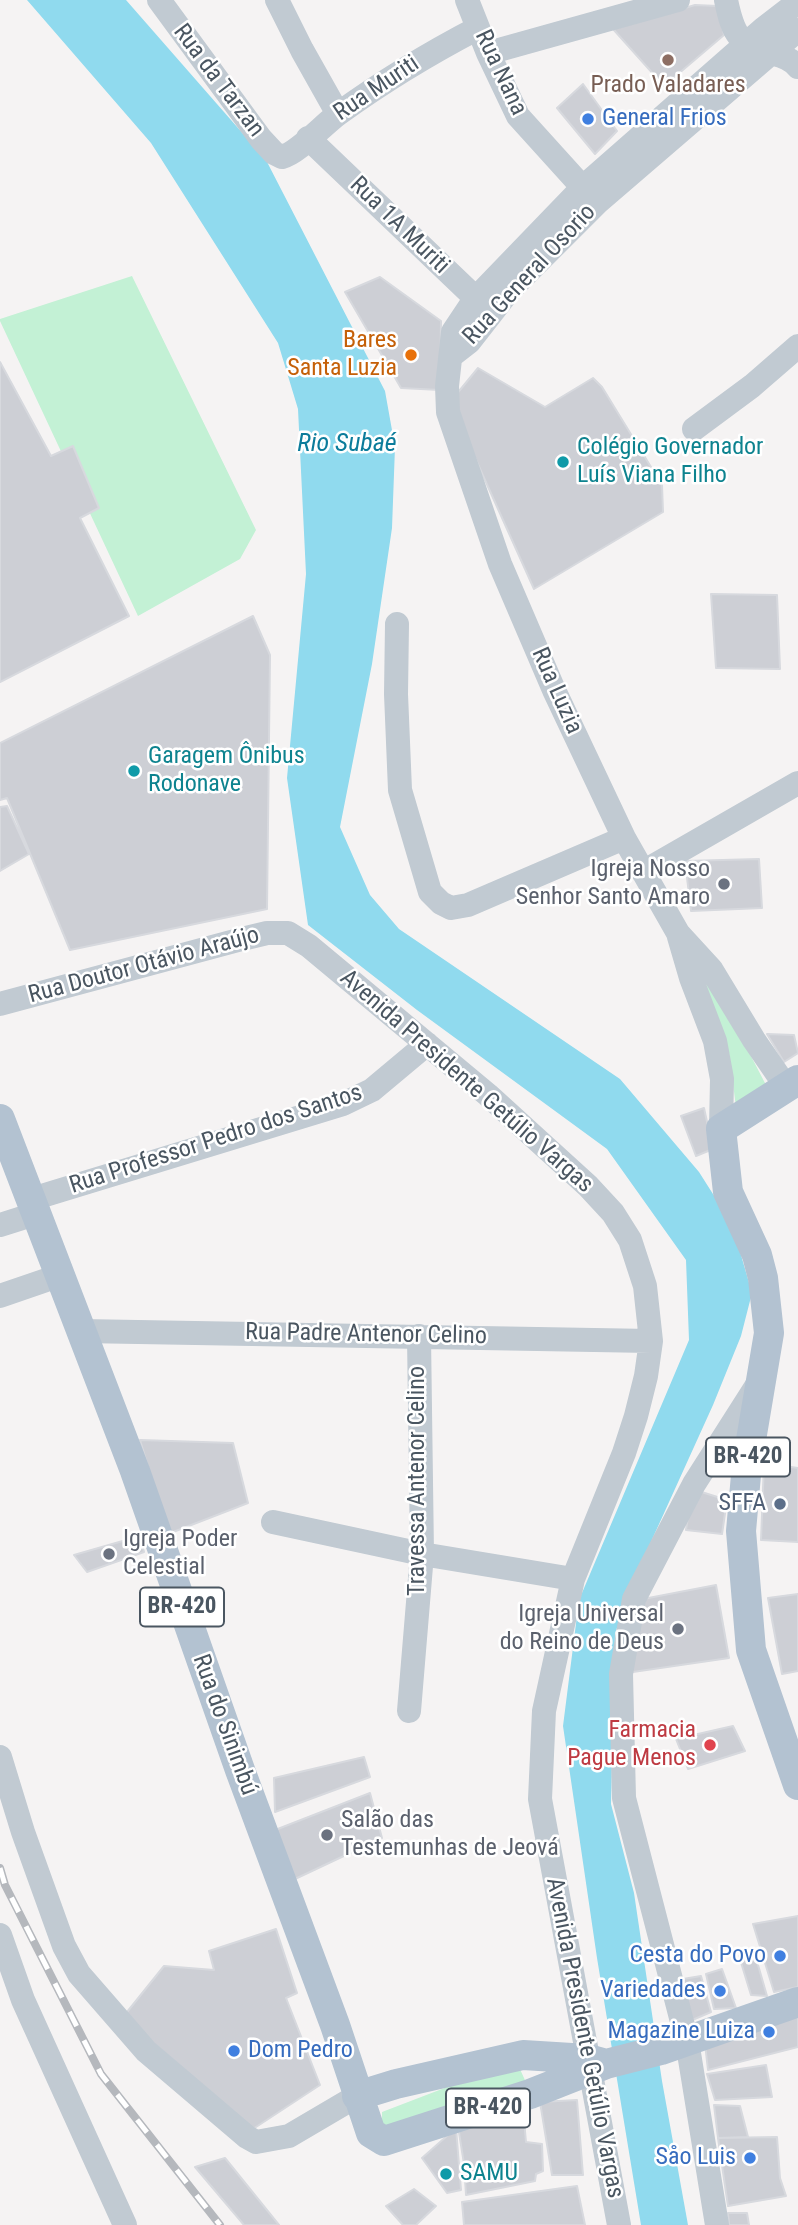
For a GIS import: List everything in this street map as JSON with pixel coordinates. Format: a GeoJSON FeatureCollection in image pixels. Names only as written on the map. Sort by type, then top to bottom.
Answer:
{"type":"FeatureCollection","features":[{"type":"Feature","properties":{"kind":"main road"},"geometry":{"type":"LineString","coordinates":[[721,1129],[794,1091]]}},
{"type":"Feature","properties":{"kind":"main road","name":"Rua do Sinimbú"},"geometry":{"type":"LineString","coordinates":[[0,1119],[135,1471],[227,1733],[335,2025],[358,2096]]}},
{"type":"Feature","properties":{"kind":"main road","name":"BR-420"},"geometry":{"type":"LineString","coordinates":[[721,1129],[729,1192],[757,1255],[763,1278],[769,1334],[747,1464],[741,1531],[751,1650],[798,1785]]}},
{"type":"Feature","properties":{"kind":"main road","name":"BR-420"},"geometry":{"type":"LineString","coordinates":[[599,2064],[523,2055],[396,2084],[358,2096],[371,2133],[384,2141],[530,2094],[599,2064],[674,2046],[798,2002]]}},
{"type":"Feature","properties":{"kind":"main road"},"geometry":{"type":"LineString","coordinates":[[523,2055],[533,2065],[535,2074],[535,2085],[530,2094]]}},
{"type":"Feature","properties":{"kind":"street","name":"Rua da Tarzan"},"geometry":{"type":"LineString","coordinates":[[159,0],[261,139],[274,153],[282,157]]}},
{"type":"Feature","properties":{"kind":"street"},"geometry":{"type":"LineString","coordinates":[[277,0],[338,114]]}},
{"type":"Feature","properties":{"kind":"street","name":"Rua Nana"},"geometry":{"type":"LineString","coordinates":[[467,0],[488,53],[518,116],[590,195]]}},
{"type":"Feature","properties":{"kind":"street"},"geometry":{"type":"LineString","coordinates":[[488,53],[678,0]]}},
{"type":"Feature","properties":{"kind":"street"},"geometry":{"type":"LineString","coordinates":[[726,0],[733,28],[746,44],[788,58],[798,67]]}},
{"type":"Feature","properties":{"kind":"street","name":"Rua General Osorio"},"geometry":{"type":"LineString","coordinates":[[451,356],[469,342],[483,306],[508,292],[590,195],[746,44],[798,2]]}},
{"type":"Feature","properties":{"kind":"street","name":"Rua Muriti"},"geometry":{"type":"LineString","coordinates":[[282,157],[296,150],[338,114],[442,47],[478,28]]}},
{"type":"Feature","properties":{"kind":"street","name":"Rua General Osorio"},"geometry":{"type":"LineString","coordinates":[[590,195],[798,30]]}},
{"type":"Feature","properties":{"kind":"street","name":"Rua 1A Muriti"},"geometry":{"type":"LineString","coordinates":[[308,138],[483,306]]}},
{"type":"Feature","properties":{"kind":"street"},"geometry":{"type":"LineString","coordinates":[[694,429],[752,386],[798,346]]}},
{"type":"Feature","properties":{"kind":"street","name":"Rua Luzia"},"geometry":{"type":"LineString","coordinates":[[451,356],[447,386],[448,412],[500,564],[554,690],[624,838],[678,933],[711,969],[754,1040],[794,1091]]}},
{"type":"Feature","properties":{"kind":"street"},"geometry":{"type":"LineString","coordinates":[[397,624],[396,694],[400,790],[430,892],[441,903],[451,908],[468,905],[624,838]]}},
{"type":"Feature","properties":{"kind":"street"},"geometry":{"type":"LineString","coordinates":[[643,872],[798,783]]}},
{"type":"Feature","properties":{"kind":"street","name":"Rua Doutor Otávio Araújo"},"geometry":{"type":"LineString","coordinates":[[0,1004],[242,939],[267,933],[288,933]]}},
{"type":"Feature","properties":{"kind":"street","name":"Avenida Presidente Getúlio Vargas"},"geometry":{"type":"LineString","coordinates":[[288,933],[309,946],[427,1044],[588,1186],[613,1213],[630,1240],[639,1262],[645,1286],[651,1341],[636,1416],[573,1579],[544,1711],[540,1799],[599,2064],[619,2225]]}},
{"type":"Feature","properties":{"kind":"street","name":"Rua Luzia"},"geometry":{"type":"LineString","coordinates":[[678,933],[691,978],[715,1041],[722,1079],[721,1129]]}},
{"type":"Feature","properties":{"kind":"street","name":"Rua Professor Pedro dos Santos"},"geometry":{"type":"LineString","coordinates":[[0,1225],[35,1206],[343,1104],[372,1090],[427,1044]]}},
{"type":"Feature","properties":{"kind":"street"},"geometry":{"type":"LineString","coordinates":[[0,1296],[61,1275]]}},
{"type":"Feature","properties":{"kind":"street","name":"Rua Padre Antenor Celino"},"geometry":{"type":"LineString","coordinates":[[82,1331],[651,1341]]}},
{"type":"Feature","properties":{"kind":"street","name":"Travessa Antenor Celino"},"geometry":{"type":"LineString","coordinates":[[409,1711],[422,1554],[419,1336]]}},
{"type":"Feature","properties":{"kind":"street"},"geometry":{"type":"LineString","coordinates":[[717,2225],[674,2046],[624,1798],[621,1674],[634,1600],[694,1484],[761,1380]]}},
{"type":"Feature","properties":{"kind":"street"},"geometry":{"type":"LineString","coordinates":[[272,1522],[422,1554],[573,1579]]}},
{"type":"Feature","properties":{"kind":"street"},"geometry":{"type":"LineString","coordinates":[[0,1757],[64,1946],[79,1974],[146,2051],[256,2142],[289,2136],[358,2096]]}},
{"type":"Feature","properties":{"kind":"street"},"geometry":{"type":"LineString","coordinates":[[0,1935],[23,2000],[125,2225]]}},
{"type":"Feature","properties":{"kind":"green space"},"geometry":{"type":"Polygon","coordinates":[[[132,276],[256,530],[240,559],[138,616],[0,321],[132,276]]]}},
{"type":"Feature","properties":{"kind":"green space"},"geometry":{"type":"Polygon","coordinates":[[[702,962],[766,1085],[736,1107],[729,1053],[695,980],[702,962]]]}},
{"type":"Feature","properties":{"kind":"green space"},"geometry":{"type":"Polygon","coordinates":[[[519,2067],[529,2089],[396,2133],[382,2124],[382,2112],[455,2084],[519,2067]]]}},
{"type":"Feature","properties":{"kind":"water","name":"Rio Subaé"},"geometry":{"type":"Polygon","coordinates":[[[27,0],[126,0],[266,160],[385,391],[395,447],[392,528],[372,664],[340,827],[370,895],[399,929],[620,1079],[699,1172],[732,1224],[752,1293],[741,1336],[650,1544],[615,1633],[611,1804],[634,1893],[662,2081],[688,2225],[641,2225],[597,1958],[563,1726],[579,1600],[689,1340],[686,1260],[607,1149],[417,1010],[308,925],[287,778],[306,574],[298,409],[278,343],[151,143],[27,0]]]}},
{"type":"Feature","properties":{"kind":"building","name":"Prado Valadares"},"geometry":{"type":"Polygon","coordinates":[[[695,5],[718,6],[724,35],[664,86],[613,29],[695,5]]]}},
{"type":"Feature","properties":{"kind":"building","name":"General Frios"},"geometry":{"type":"Polygon","coordinates":[[[583,84],[617,131],[595,154],[557,108],[583,84]]]}},
{"type":"Feature","properties":{"kind":"building","name":"Bares Santa Luzia"},"geometry":{"type":"Polygon","coordinates":[[[380,277],[441,321],[440,390],[401,388],[345,292],[380,277]]]}},
{"type":"Feature","properties":{"kind":"building"},"geometry":{"type":"Polygon","coordinates":[[[0,362],[51,456],[73,446],[99,508],[80,518],[129,616],[0,682],[0,362]]]}},
{"type":"Feature","properties":{"kind":"building","name":"Colégio Governador Luís Viana Filho"},"geometry":{"type":"Polygon","coordinates":[[[478,368],[545,407],[593,378],[602,387],[662,485],[663,512],[534,589],[467,440],[455,396],[478,368]]]}},
{"type":"Feature","properties":{"kind":"building"},"geometry":{"type":"Polygon","coordinates":[[[711,594],[777,595],[780,669],[716,668],[711,594]]]}},
{"type":"Feature","properties":{"kind":"building","name":"Garagem Ônibus Rodonave"},"geometry":{"type":"Polygon","coordinates":[[[253,616],[270,655],[267,909],[70,950],[7,798],[0,800],[0,743],[253,616]]]}},
{"type":"Feature","properties":{"kind":"building"},"geometry":{"type":"Polygon","coordinates":[[[7,806],[29,854],[0,871],[0,807],[7,806]]]}},
{"type":"Feature","properties":{"kind":"building","name":"Igreja Nosso Senhor Santo Amaro"},"geometry":{"type":"Polygon","coordinates":[[[759,859],[762,908],[691,911],[685,861],[759,859]]]}},
{"type":"Feature","properties":{"kind":"building"},"geometry":{"type":"Polygon","coordinates":[[[767,1034],[794,1035],[798,1053],[784,1062],[767,1034]]]}},
{"type":"Feature","properties":{"kind":"building"},"geometry":{"type":"Polygon","coordinates":[[[704,1108],[713,1149],[696,1156],[681,1116],[704,1108]]]}},
{"type":"Feature","properties":{"kind":"building"},"geometry":{"type":"Polygon","coordinates":[[[140,1440],[233,1443],[248,1503],[168,1534],[140,1440]]]}},
{"type":"Feature","properties":{"kind":"building","name":"SFFA"},"geometry":{"type":"Polygon","coordinates":[[[764,1463],[798,1468],[798,1542],[761,1540],[764,1463]]]}},
{"type":"Feature","properties":{"kind":"building"},"geometry":{"type":"Polygon","coordinates":[[[692,1489],[727,1500],[722,1534],[686,1530],[692,1489]]]}},
{"type":"Feature","properties":{"kind":"building","name":"Igreja Poder Celestial"},"geometry":{"type":"Polygon","coordinates":[[[140,1536],[144,1552],[87,1572],[74,1555],[140,1536]]]}},
{"type":"Feature","properties":{"kind":"building","name":"Igreja Universal do Reino de Deus"},"geometry":{"type":"Polygon","coordinates":[[[716,1585],[729,1658],[626,1673],[638,1600],[716,1585]]]}},
{"type":"Feature","properties":{"kind":"building"},"geometry":{"type":"Polygon","coordinates":[[[798,1594],[798,1671],[782,1674],[768,1598],[798,1594]]]}},
{"type":"Feature","properties":{"kind":"building","name":"Farmacia Pague Menos"},"geometry":{"type":"Polygon","coordinates":[[[733,1726],[745,1751],[688,1769],[676,1739],[733,1726]]]}},
{"type":"Feature","properties":{"kind":"building"},"geometry":{"type":"Polygon","coordinates":[[[364,1757],[370,1777],[275,1812],[274,1778],[364,1757]]]}},
{"type":"Feature","properties":{"kind":"building","name":"Salão das Testemunhas de Jeová"},"geometry":{"type":"Polygon","coordinates":[[[370,1793],[382,1838],[295,1879],[270,1832],[370,1793]]]}},
{"type":"Feature","properties":{"kind":"building","name":"Cesta do Povo"},"geometry":{"type":"Polygon","coordinates":[[[798,1916],[798,1987],[774,1992],[753,1924],[798,1916]]]}},
{"type":"Feature","properties":{"kind":"building","name":"Dom Pedro"},"geometry":{"type":"Polygon","coordinates":[[[276,1929],[297,1993],[286,1998],[320,2085],[253,2129],[123,2017],[164,1966],[214,1970],[209,1951],[276,1929]]]}},
{"type":"Feature","properties":{"kind":"building"},"geometry":{"type":"Polygon","coordinates":[[[754,1951],[767,1996],[751,1995],[739,1956],[754,1951]]]}},
{"type":"Feature","properties":{"kind":"building","name":"Variedades"},"geometry":{"type":"Polygon","coordinates":[[[722,1969],[736,2008],[714,2009],[706,1974],[722,1969]]]}},
{"type":"Feature","properties":{"kind":"building"},"geometry":{"type":"Polygon","coordinates":[[[701,1976],[711,2012],[690,2021],[683,1979],[701,1976]]]}},
{"type":"Feature","properties":{"kind":"building","name":"Magazine Luiza"},"geometry":{"type":"Polygon","coordinates":[[[798,2012],[798,2047],[708,2070],[705,2044],[798,2012]]]}},
{"type":"Feature","properties":{"kind":"building"},"geometry":{"type":"Polygon","coordinates":[[[766,2065],[772,2097],[715,2100],[707,2074],[766,2065]]]}},
{"type":"Feature","properties":{"kind":"building"},"geometry":{"type":"Polygon","coordinates":[[[577,2100],[583,2175],[552,2175],[540,2102],[577,2100]]]}},
{"type":"Feature","properties":{"kind":"building"},"geometry":{"type":"Polygon","coordinates":[[[714,2105],[740,2106],[748,2137],[718,2138],[714,2105]]]}},
{"type":"Feature","properties":{"kind":"building"},"geometry":{"type":"Polygon","coordinates":[[[457,2120],[524,2120],[526,2142],[542,2144],[543,2171],[536,2174],[535,2181],[466,2195],[457,2120]]]}},
{"type":"Feature","properties":{"kind":"building","name":"SAMU"},"geometry":{"type":"Polygon","coordinates":[[[456,2128],[461,2190],[447,2193],[422,2158],[456,2128]]]}},
{"type":"Feature","properties":{"kind":"building","name":"Såo Luis"},"geometry":{"type":"Polygon","coordinates":[[[777,2137],[780,2178],[786,2196],[728,2206],[718,2138],[777,2137]]]}},
{"type":"Feature","properties":{"kind":"building"},"geometry":{"type":"Polygon","coordinates":[[[225,2158],[279,2225],[244,2225],[195,2167],[225,2158]]]}},
{"type":"Feature","properties":{"kind":"building"},"geometry":{"type":"Polygon","coordinates":[[[577,2186],[585,2225],[464,2225],[462,2202],[577,2186]]]}},
{"type":"Feature","properties":{"kind":"building"},"geometry":{"type":"Polygon","coordinates":[[[414,2189],[436,2206],[416,2225],[403,2225],[386,2206],[414,2189]]]}},
{"type":"Feature","properties":{"kind":"building"},"geometry":{"type":"Polygon","coordinates":[[[728,2213],[747,2213],[749,2225],[729,2225],[728,2213]]]}},
{"type":"Feature","properties":{"kind":"railway"},"geometry":{"type":"LineString","coordinates":[[0,1868],[5,1885],[101,2074],[220,2225]]}},
{"type":"Feature","properties":{"kind":"place","name":"Prado Valadares"},"geometry":{"type":"Point","coordinates":[668,60]}},
{"type":"Feature","properties":{"kind":"place","name":"General Frios"},"geometry":{"type":"Point","coordinates":[588,119]}},
{"type":"Feature","properties":{"kind":"place","name":"Bares Santa Luzia"},"geometry":{"type":"Point","coordinates":[411,355]}},
{"type":"Feature","properties":{"kind":"place","name":"Colégio Governador Luís Viana Filho"},"geometry":{"type":"Point","coordinates":[563,462]}},
{"type":"Feature","properties":{"kind":"place","name":"Garagem Ônibus Rodonave"},"geometry":{"type":"Point","coordinates":[134,771]}},
{"type":"Feature","properties":{"kind":"place","name":"Igreja Nosso Senhor Santo Amaro"},"geometry":{"type":"Point","coordinates":[724,884]}},
{"type":"Feature","properties":{"kind":"place","name":"SFFA"},"geometry":{"type":"Point","coordinates":[780,1504]}},
{"type":"Feature","properties":{"kind":"place","name":"Igreja Poder Celestial"},"geometry":{"type":"Point","coordinates":[109,1554]}},
{"type":"Feature","properties":{"kind":"place","name":"Igreja Universal do Reino de Deus"},"geometry":{"type":"Point","coordinates":[678,1629]}},
{"type":"Feature","properties":{"kind":"place","name":"Farmacia Pague Menos"},"geometry":{"type":"Point","coordinates":[710,1745]}},
{"type":"Feature","properties":{"kind":"place","name":"Salão das Testemunhas de Jeová"},"geometry":{"type":"Point","coordinates":[327,1835]}},
{"type":"Feature","properties":{"kind":"place","name":"Cesta do Povo"},"geometry":{"type":"Point","coordinates":[780,1956]}},
{"type":"Feature","properties":{"kind":"place","name":"Variedades"},"geometry":{"type":"Point","coordinates":[720,1991]}},
{"type":"Feature","properties":{"kind":"place","name":"Magazine Luiza"},"geometry":{"type":"Point","coordinates":[769,2032]}},
{"type":"Feature","properties":{"kind":"place","name":"Dom Pedro"},"geometry":{"type":"Point","coordinates":[234,2051]}},
{"type":"Feature","properties":{"kind":"place","name":"Såo Luis"},"geometry":{"type":"Point","coordinates":[750,2158]}},
{"type":"Feature","properties":{"kind":"place","name":"SAMU"},"geometry":{"type":"Point","coordinates":[446,2174]}}]}
